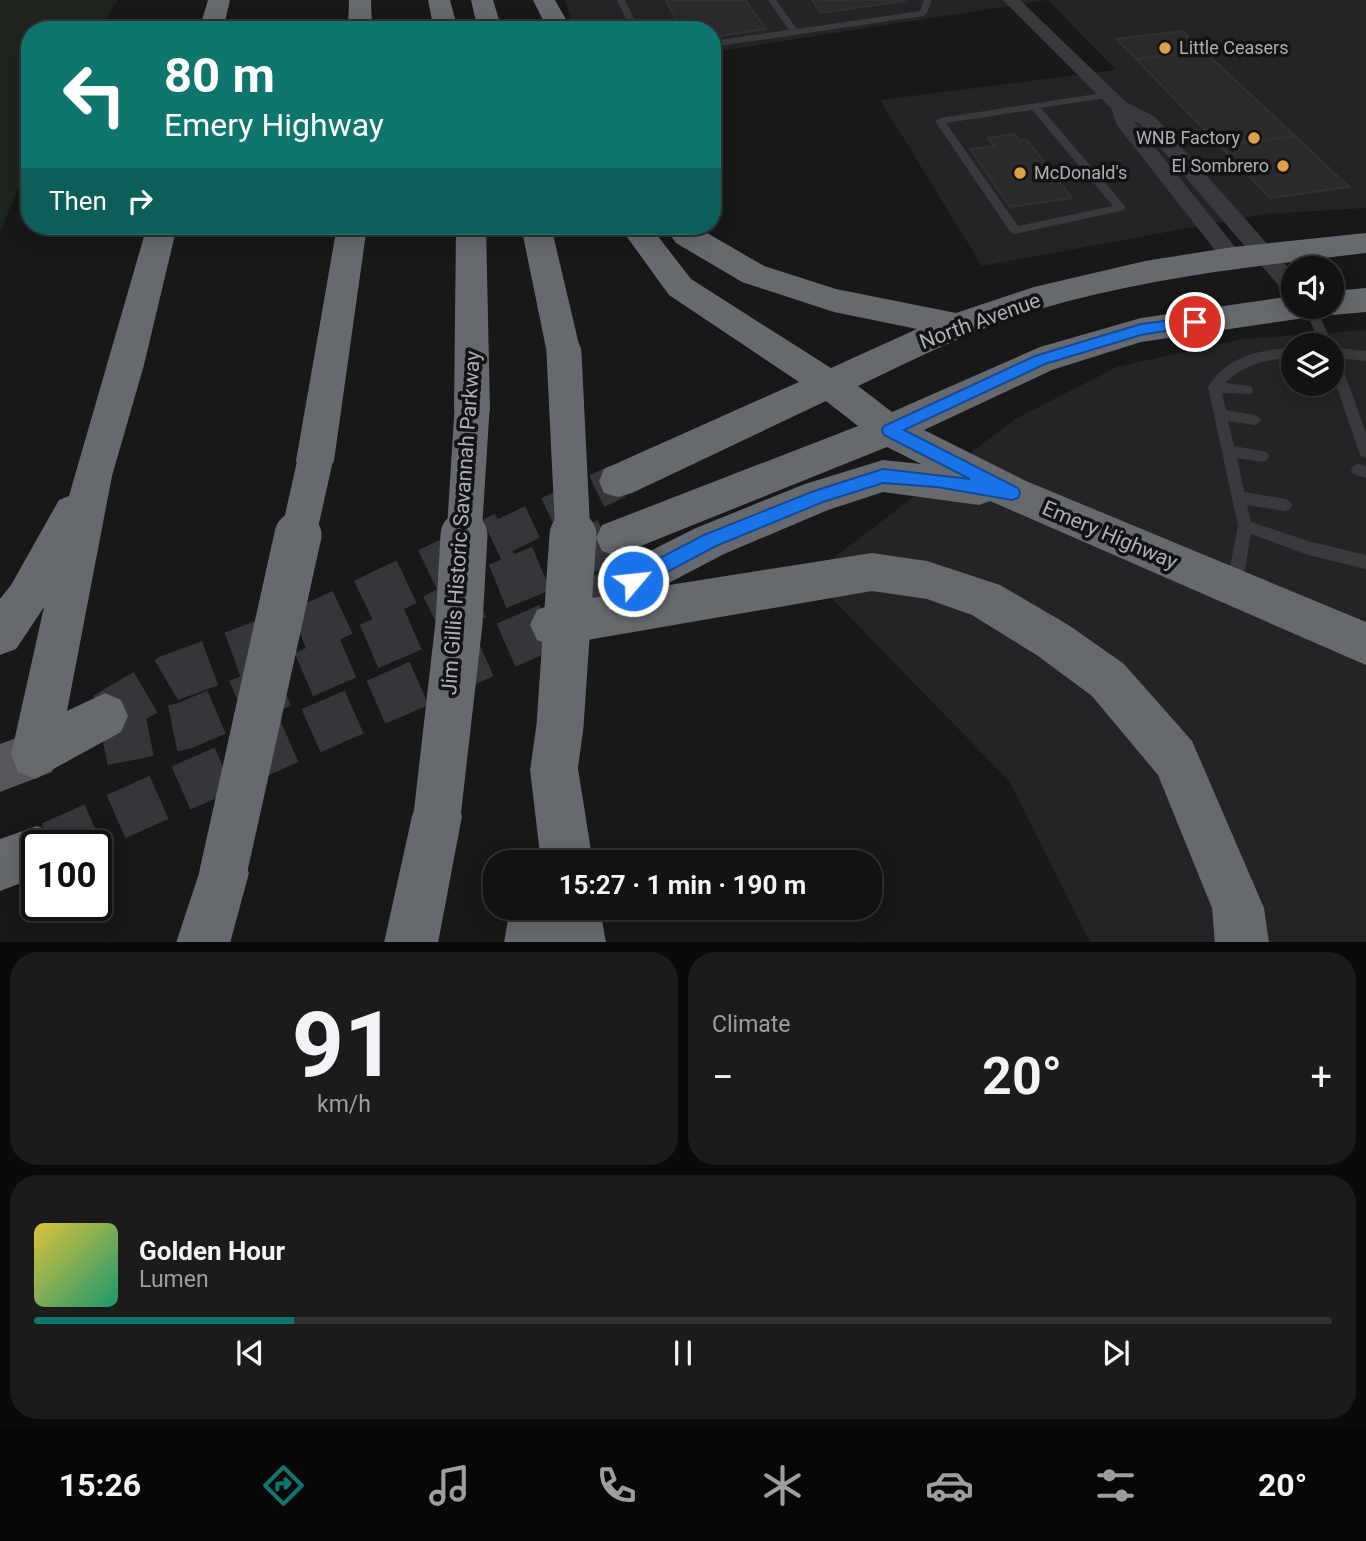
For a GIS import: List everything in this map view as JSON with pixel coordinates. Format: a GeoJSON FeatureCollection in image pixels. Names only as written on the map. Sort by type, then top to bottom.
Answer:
{"type":"FeatureCollection","features":[{"type":"Feature","properties":{"kind":"highway"},"geometry":{"type":"LineString","coordinates":[[213,21],[219,0]]}},
{"type":"Feature","properties":{"kind":"highway"},"geometry":{"type":"LineString","coordinates":[[360,0],[360,21]]}},
{"type":"Feature","properties":{"kind":"highway"},"geometry":{"type":"LineString","coordinates":[[439,0],[444,21]]}},
{"type":"Feature","properties":{"kind":"highway"},"geometry":{"type":"LineString","coordinates":[[482,0],[488,21]]}},
{"type":"Feature","properties":{"kind":"highway"},"geometry":{"type":"LineString","coordinates":[[531,0],[536,21]]}},
{"type":"Feature","properties":{"kind":"highway"},"geometry":{"type":"LineString","coordinates":[[544,0],[555,21]]}},
{"type":"Feature","properties":{"kind":"highway"},"geometry":{"type":"LineString","coordinates":[[18,762],[160,235]]}},
{"type":"Feature","properties":{"kind":"highway"},"geometry":{"type":"LineString","coordinates":[[203,942],[223,873],[315,461],[351,235]]}},
{"type":"Feature","properties":{"kind":"highway","name":"Jim Gillis Historic Savannah Parkway"},"geometry":{"type":"LineString","coordinates":[[411,942],[437,816],[459,623],[472,410],[471,235]]}},
{"type":"Feature","properties":{"kind":"highway"},"geometry":{"type":"LineString","coordinates":[[538,235],[564,353],[573,530],[560,726],[544,850]]}},
{"type":"Feature","properties":{"kind":"highway","name":"Emery Highway"},"geometry":{"type":"LineString","coordinates":[[641,235],[680,287],[829,384],[889,430],[1012,493],[1366,644]]}},
{"type":"Feature","properties":{"kind":"highway"},"geometry":{"type":"LineString","coordinates":[[686,235],[753,274],[834,300],[957,325]]}},
{"type":"Feature","properties":{"kind":"highway","name":"North Avenue"},"geometry":{"type":"LineString","coordinates":[[618,481],[957,325],[1034,299],[1144,272],[1233,258],[1366,243]]}},
{"type":"Feature","properties":{"kind":"highway"},"geometry":{"type":"LineString","coordinates":[[1344,302],[1366,300]]}},
{"type":"Feature","properties":{"kind":"highway"},"geometry":{"type":"LineString","coordinates":[[616,538],[889,430],[1017,370],[1085,346],[1141,330],[1281,310]]}},
{"type":"Feature","properties":{"kind":"highway"},"geometry":{"type":"LineString","coordinates":[[0,634],[26,599],[93,476]]}},
{"type":"Feature","properties":{"kind":"highway"},"geometry":{"type":"LineString","coordinates":[[633,581],[710,541],[819,496],[883,476],[1012,493]]}},
{"type":"Feature","properties":{"kind":"highway"},"geometry":{"type":"LineString","coordinates":[[552,625],[872,572],[927,580],[985,599],[1055,640],[1108,680],[1175,758],[1238,908],[1242,942]]}},
{"type":"Feature","properties":{"kind":"highway"},"geometry":{"type":"LineString","coordinates":[[18,762],[104,729]]}},
{"type":"Feature","properties":{"kind":"highway"},"geometry":{"type":"LineString","coordinates":[[554,769],[566,850]]}},
{"type":"Feature","properties":{"kind":"highway"},"geometry":{"type":"LineString","coordinates":[[0,865],[21,858]]}},
{"type":"Feature","properties":{"kind":"highway"},"geometry":{"type":"LineString","coordinates":[[531,942],[534,920]]}},
{"type":"Feature","properties":{"kind":"highway"},"geometry":{"type":"LineString","coordinates":[[576,920],[579,942]]}},
{"type":"Feature","properties":{"kind":"street"},"geometry":{"type":"LineString","coordinates":[[1011,0],[1115,100],[1148,121],[1281,271]]}},
{"type":"Feature","properties":{"kind":"street"},"geometry":{"type":"LineString","coordinates":[[1115,100],[1124,121],[1233,258]]}},
{"type":"Feature","properties":{"kind":"lane"},"geometry":{"type":"LineString","coordinates":[[621,0],[631,21]]}},
{"type":"Feature","properties":{"kind":"lane"},"geometry":{"type":"LineString","coordinates":[[772,0],[794,32]]}},
{"type":"Feature","properties":{"kind":"lane"},"geometry":{"type":"LineString","coordinates":[[721,43],[923,13],[928,0]]}},
{"type":"Feature","properties":{"kind":"lane"},"geometry":{"type":"LineString","coordinates":[[1034,106],[1121,208],[1015,230],[940,121],[1034,106],[1115,100]]}},
{"type":"Feature","properties":{"kind":"lane"},"geometry":{"type":"LineString","coordinates":[[1214,387],[1227,370],[1267,353],[1281,353]]}},
{"type":"Feature","properties":{"kind":"lane"},"geometry":{"type":"LineString","coordinates":[[1344,355],[1366,356]]}},
{"type":"Feature","properties":{"kind":"lane"},"geometry":{"type":"LineString","coordinates":[[1214,387],[1246,390]]}},
{"type":"Feature","properties":{"kind":"lane"},"geometry":{"type":"LineString","coordinates":[[1214,387],[1245,526],[1234,587]]}},
{"type":"Feature","properties":{"kind":"lane"},"geometry":{"type":"LineString","coordinates":[[1341,396],[1353,433],[1366,452]]}},
{"type":"Feature","properties":{"kind":"lane"},"geometry":{"type":"LineString","coordinates":[[1221,415],[1255,420]]}},
{"type":"Feature","properties":{"kind":"lane"},"geometry":{"type":"LineString","coordinates":[[1229,451],[1262,456]]}},
{"type":"Feature","properties":{"kind":"lane"},"geometry":{"type":"LineString","coordinates":[[1239,497],[1285,505]]}},
{"type":"Feature","properties":{"kind":"lane"},"geometry":{"type":"LineString","coordinates":[[1245,526],[1308,548],[1366,562]]}},
{"type":"Feature","properties":{"kind":"shaded area"},"geometry":{"type":"Polygon","coordinates":[[[0,0],[118,0],[103,21],[21,21],[21,182],[0,232],[0,0]]]}},
{"type":"Feature","properties":{"kind":"shaded area"},"geometry":{"type":"Polygon","coordinates":[[[565,0],[1047,0],[721,51],[721,21],[572,21],[565,0]]]}},
{"type":"Feature","properties":{"kind":"shaded area"},"geometry":{"type":"Polygon","coordinates":[[[1048,0],[1366,0],[1366,208],[1265,214],[982,266],[880,100],[1116,70],[1048,0]]]}},
{"type":"Feature","properties":{"kind":"shaded area"},"geometry":{"type":"Polygon","coordinates":[[[1366,330],[1366,942],[1090,942],[1010,782],[810,576],[1015,419],[1117,367],[1243,339],[1281,336],[1281,396],[1344,396],[1344,333],[1325,333],[1366,330]]]}},
{"type":"Feature","properties":{"kind":"building"},"geometry":{"type":"Polygon","coordinates":[[[666,0],[745,0],[766,29],[721,36],[721,21],[676,21],[666,0]]]}},
{"type":"Feature","properties":{"kind":"building"},"geometry":{"type":"Polygon","coordinates":[[[812,0],[902,0],[904,1],[821,13],[812,0]]]}},
{"type":"Feature","properties":{"kind":"building"},"geometry":{"type":"Polygon","coordinates":[[[1183,31],[1204,51],[1136,59],[1116,39],[1183,31]]]}},
{"type":"Feature","properties":{"kind":"building"},"geometry":{"type":"Polygon","coordinates":[[[1204,51],[1295,136],[1220,146],[1136,59],[1204,51]]]}},
{"type":"Feature","properties":{"kind":"building","name":"McDonald's"},"geometry":{"type":"Polygon","coordinates":[[[1015,134],[1020,141],[1027,140],[1072,198],[1010,207],[970,149],[994,146],[988,138],[1015,134]]]}},
{"type":"Feature","properties":{"kind":"building","name":"El Sombrero"},"geometry":{"type":"Polygon","coordinates":[[[1295,136],[1349,187],[1270,198],[1220,146],[1295,136]]]}},
{"type":"Feature","properties":{"kind":"tunnel"},"geometry":{"type":"LineString","coordinates":[[501,537],[618,481]]}},
{"type":"Feature","properties":{"kind":"tunnel"},"geometry":{"type":"LineString","coordinates":[[105,716],[170,678],[324,621],[505,535]]}},
{"type":"Feature","properties":{"kind":"tunnel"},"geometry":{"type":"LineString","coordinates":[[103,742],[184,726],[419,625],[479,594],[616,538]]}},
{"type":"Feature","properties":{"kind":"tunnel"},"geometry":{"type":"LineString","coordinates":[[85,830],[552,625],[633,581]]}},
{"type":"Feature","properties":{"kind":"place","name":"Little Ceasers"},"geometry":{"type":"Point","coordinates":[1165,48]}},
{"type":"Feature","properties":{"kind":"place","name":"WNB Factory"},"geometry":{"type":"Point","coordinates":[1254,138]}},
{"type":"Feature","properties":{"kind":"place","name":"El Sombrero"},"geometry":{"type":"Point","coordinates":[1283,166]}},
{"type":"Feature","properties":{"kind":"place","name":"McDonald's"},"geometry":{"type":"Point","coordinates":[1020,173]}},
{"type":"Feature","properties":{"kind":"route"},"geometry":{"type":"LineString","coordinates":[[633,581],[710,541],[819,496],[883,476],[1012,493],[889,430],[1040,360],[1141,330],[1195,322]]}}]}
